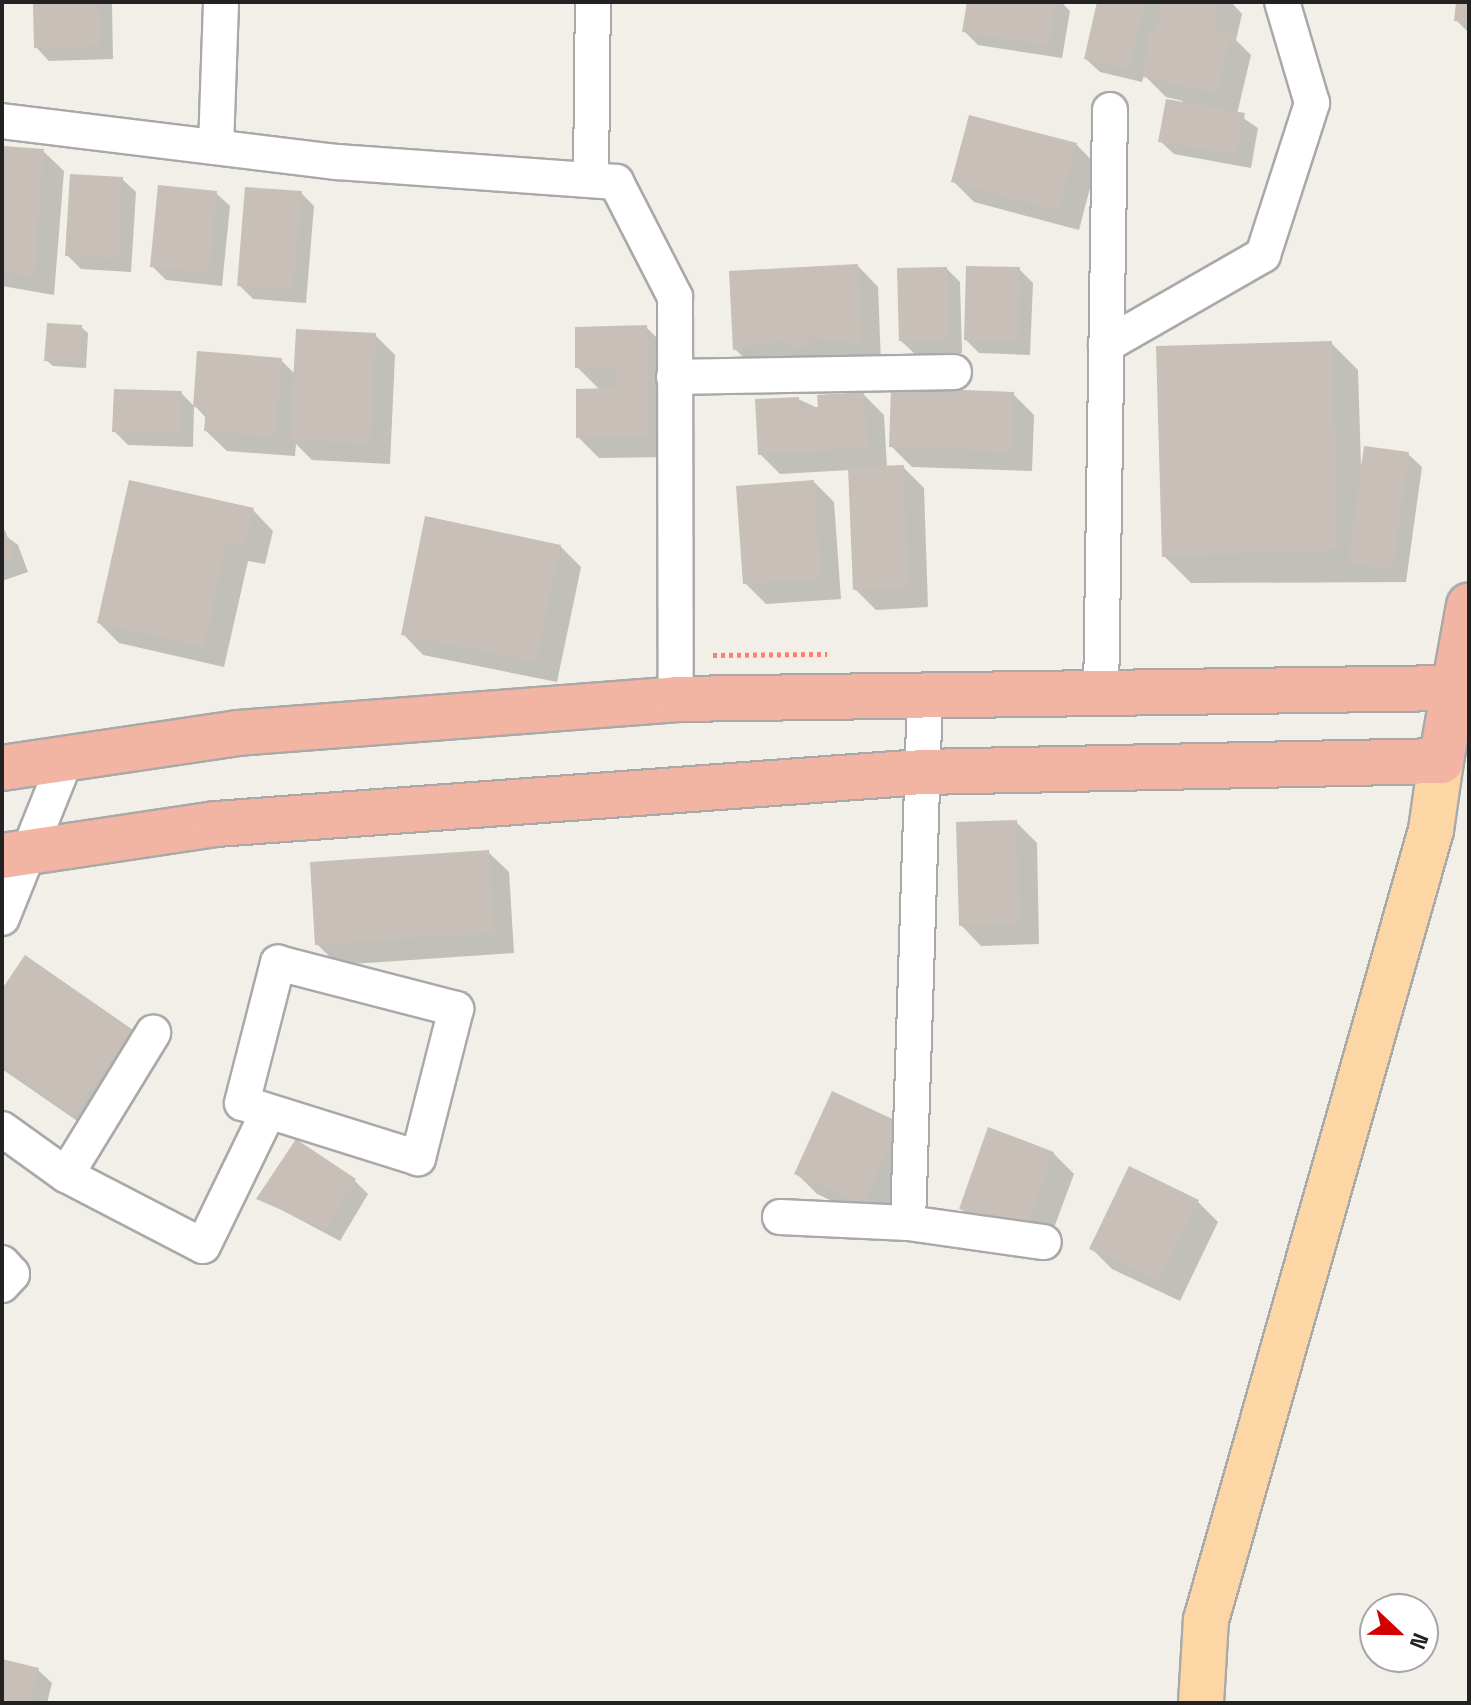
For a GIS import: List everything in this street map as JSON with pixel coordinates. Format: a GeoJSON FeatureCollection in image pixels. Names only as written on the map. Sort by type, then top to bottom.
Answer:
{"type":"FeatureCollection","features":[{"type":"Feature","properties":{"kind":"highway"},"geometry":{"type":"LineString","coordinates":[[16,853],[216,824],[922,772],[1441,761],[1469,605]]}},
{"type":"Feature","properties":{"kind":"highway"},"geometry":{"type":"LineString","coordinates":[[2,768],[238,733],[676,699],[923,693],[1101,697],[1453,688]]}},
{"type":"Feature","properties":{"kind":"main road"},"geometry":{"type":"LineString","coordinates":[[1201,1703],[1206,1620],[1431,830],[1441,761]]}},
{"type":"Feature","properties":{"kind":"street"},"geometry":{"type":"LineString","coordinates":[[216,147],[221,2]]}},
{"type":"Feature","properties":{"kind":"street"},"geometry":{"type":"LineString","coordinates":[[591,179],[593,2]]}},
{"type":"Feature","properties":{"kind":"street"},"geometry":{"type":"LineString","coordinates":[[1106,345],[1263,255],[1312,103],[1282,2]]}},
{"type":"Feature","properties":{"kind":"street"},"geometry":{"type":"LineString","coordinates":[[1101,697],[1110,110]]}},
{"type":"Feature","properties":{"kind":"street"},"geometry":{"type":"LineString","coordinates":[[2,121],[216,147],[616,182],[675,297],[676,699]]}},
{"type":"Feature","properties":{"kind":"street"},"geometry":{"type":"LineString","coordinates":[[674,377],[954,372]]}},
{"type":"Feature","properties":{"kind":"street"},"geometry":{"type":"LineString","coordinates":[[908,1223],[923,693]]}},
{"type":"Feature","properties":{"kind":"street"},"geometry":{"type":"LineString","coordinates":[[2,918],[16,853],[67,756]]}},
{"type":"Feature","properties":{"kind":"street"},"geometry":{"type":"LineString","coordinates":[[278,963],[456,1009],[418,1158],[268,1112],[242,1103],[278,963]]}},
{"type":"Feature","properties":{"kind":"street"},"geometry":{"type":"LineString","coordinates":[[66,1175],[153,1033]]}},
{"type":"Feature","properties":{"kind":"street"},"geometry":{"type":"LineString","coordinates":[[2,1129],[66,1175],[203,1246],[268,1112]]}},
{"type":"Feature","properties":{"kind":"street"},"geometry":{"type":"LineString","coordinates":[[780,1217],[908,1223],[1044,1242]]}},
{"type":"Feature","properties":{"kind":"street"},"geometry":{"type":"LineString","coordinates":[[2,1263],[12,1274],[2,1285]]}},
{"type":"Feature","properties":{"kind":"building"},"geometry":{"type":"Polygon","coordinates":[[[33,2],[99,2],[100,46],[34,48],[33,2]]]}},
{"type":"Feature","properties":{"kind":"building"},"geometry":{"type":"Polygon","coordinates":[[[967,2],[1056,2],[1049,46],[962,32],[967,2]]]}},
{"type":"Feature","properties":{"kind":"building"},"geometry":{"type":"Polygon","coordinates":[[[1097,2],[1145,2],[1129,70],[1084,59],[1097,2]]]}},
{"type":"Feature","properties":{"kind":"building"},"geometry":{"type":"Polygon","coordinates":[[[1162,2],[1220,2],[1213,29],[1232,33],[1217,94],[1143,77],[1148,29],[1156,31],[1162,2]]]}},
{"type":"Feature","properties":{"kind":"building"},"geometry":{"type":"Polygon","coordinates":[[[1456,2],[1469,2],[1469,22],[1454,21],[1456,2]]]}},
{"type":"Feature","properties":{"kind":"building"},"geometry":{"type":"Polygon","coordinates":[[[1166,99],[1245,113],[1237,155],[1158,142],[1166,99]]]}},
{"type":"Feature","properties":{"kind":"building"},"geometry":{"type":"Polygon","coordinates":[[[969,115],[1077,143],[1059,211],[951,182],[969,115]]]}},
{"type":"Feature","properties":{"kind":"building"},"geometry":{"type":"Polygon","coordinates":[[[2,146],[44,149],[34,276],[2,273],[2,146]]]}},
{"type":"Feature","properties":{"kind":"building"},"geometry":{"type":"Polygon","coordinates":[[[70,174],[123,177],[118,259],[65,256],[70,174]]]}},
{"type":"Feature","properties":{"kind":"building"},"geometry":{"type":"Polygon","coordinates":[[[158,185],[217,191],[209,273],[150,267],[158,185]]]}},
{"type":"Feature","properties":{"kind":"building"},"geometry":{"type":"Polygon","coordinates":[[[245,187],[302,191],[293,291],[237,286],[245,187]]]}},
{"type":"Feature","properties":{"kind":"building"},"geometry":{"type":"Polygon","coordinates":[[[858,264],[862,344],[809,338],[809,346],[788,348],[788,339],[733,350],[729,271],[858,264]]]}},
{"type":"Feature","properties":{"kind":"building"},"geometry":{"type":"Polygon","coordinates":[[[966,266],[1020,267],[1018,342],[964,340],[966,266]]]}},
{"type":"Feature","properties":{"kind":"building"},"geometry":{"type":"Polygon","coordinates":[[[947,267],[949,340],[899,341],[897,268],[947,267]]]}},
{"type":"Feature","properties":{"kind":"building"},"geometry":{"type":"Polygon","coordinates":[[[47,323],[82,325],[80,363],[44,361],[47,323]]]}},
{"type":"Feature","properties":{"kind":"building"},"geometry":{"type":"Polygon","coordinates":[[[647,325],[648,437],[576,438],[576,389],[615,388],[615,367],[575,368],[575,327],[647,325]]]}},
{"type":"Feature","properties":{"kind":"building"},"geometry":{"type":"Polygon","coordinates":[[[296,329],[376,333],[370,444],[290,440],[296,329]]]}},
{"type":"Feature","properties":{"kind":"building"},"geometry":{"type":"Polygon","coordinates":[[[1332,341],[1338,550],[1162,557],[1156,346],[1332,341]]]}},
{"type":"Feature","properties":{"kind":"building"},"geometry":{"type":"Polygon","coordinates":[[[197,351],[282,358],[275,437],[204,431],[206,408],[193,407],[197,351]]]}},
{"type":"Feature","properties":{"kind":"building"},"geometry":{"type":"Polygon","coordinates":[[[891,387],[1014,392],[1012,452],[889,447],[891,387]]]}},
{"type":"Feature","properties":{"kind":"building"},"geometry":{"type":"Polygon","coordinates":[[[114,389],[182,391],[180,434],[112,432],[114,389]]]}},
{"type":"Feature","properties":{"kind":"building"},"geometry":{"type":"Polygon","coordinates":[[[864,392],[868,448],[758,455],[755,399],[799,397],[799,408],[818,407],[817,395],[864,392]]]}},
{"type":"Feature","properties":{"kind":"building"},"geometry":{"type":"Polygon","coordinates":[[[1364,446],[1409,452],[1393,569],[1348,564],[1364,446]]]}},
{"type":"Feature","properties":{"kind":"building"},"geometry":{"type":"Polygon","coordinates":[[[904,465],[909,588],[853,590],[848,467],[904,465]]]}},
{"type":"Feature","properties":{"kind":"building"},"geometry":{"type":"Polygon","coordinates":[[[129,480],[254,508],[245,545],[227,541],[204,647],[97,623],[129,480]]]}},
{"type":"Feature","properties":{"kind":"building"},"geometry":{"type":"Polygon","coordinates":[[[814,480],[821,579],[743,584],[736,486],[814,480]]]}},
{"type":"Feature","properties":{"kind":"building"},"geometry":{"type":"Polygon","coordinates":[[[425,516],[561,545],[536,662],[401,635],[425,516]]]}},
{"type":"Feature","properties":{"kind":"building"},"geometry":{"type":"Polygon","coordinates":[[[5,530],[15,558],[2,563],[2,531],[5,530]]]}},
{"type":"Feature","properties":{"kind":"building"},"geometry":{"type":"Polygon","coordinates":[[[1017,820],[1020,924],[959,926],[956,822],[1017,820]]]}},
{"type":"Feature","properties":{"kind":"building"},"geometry":{"type":"Polygon","coordinates":[[[489,850],[494,933],[315,945],[310,862],[489,850]]]}},
{"type":"Feature","properties":{"kind":"building"},"geometry":{"type":"Polygon","coordinates":[[[25,955],[133,1030],[74,1115],[2,1065],[2,989],[25,955]]]}},
{"type":"Feature","properties":{"kind":"building"},"geometry":{"type":"Polygon","coordinates":[[[832,1091],[901,1123],[863,1205],[794,1174],[832,1091]]]}},
{"type":"Feature","properties":{"kind":"building"},"geometry":{"type":"Polygon","coordinates":[[[988,1127],[1054,1152],[1025,1233],[959,1209],[988,1127]]]}},
{"type":"Feature","properties":{"kind":"building"},"geometry":{"type":"Polygon","coordinates":[[[296,1139],[356,1179],[326,1229],[256,1199],[296,1139]]]}},
{"type":"Feature","properties":{"kind":"building"},"geometry":{"type":"Polygon","coordinates":[[[1129,1166],[1199,1200],[1159,1282],[1089,1249],[1129,1166]]]}},
{"type":"Feature","properties":{"kind":"building"},"geometry":{"type":"Polygon","coordinates":[[[2,1659],[39,1668],[30,1703],[2,1703],[2,1659]]]}}]}
